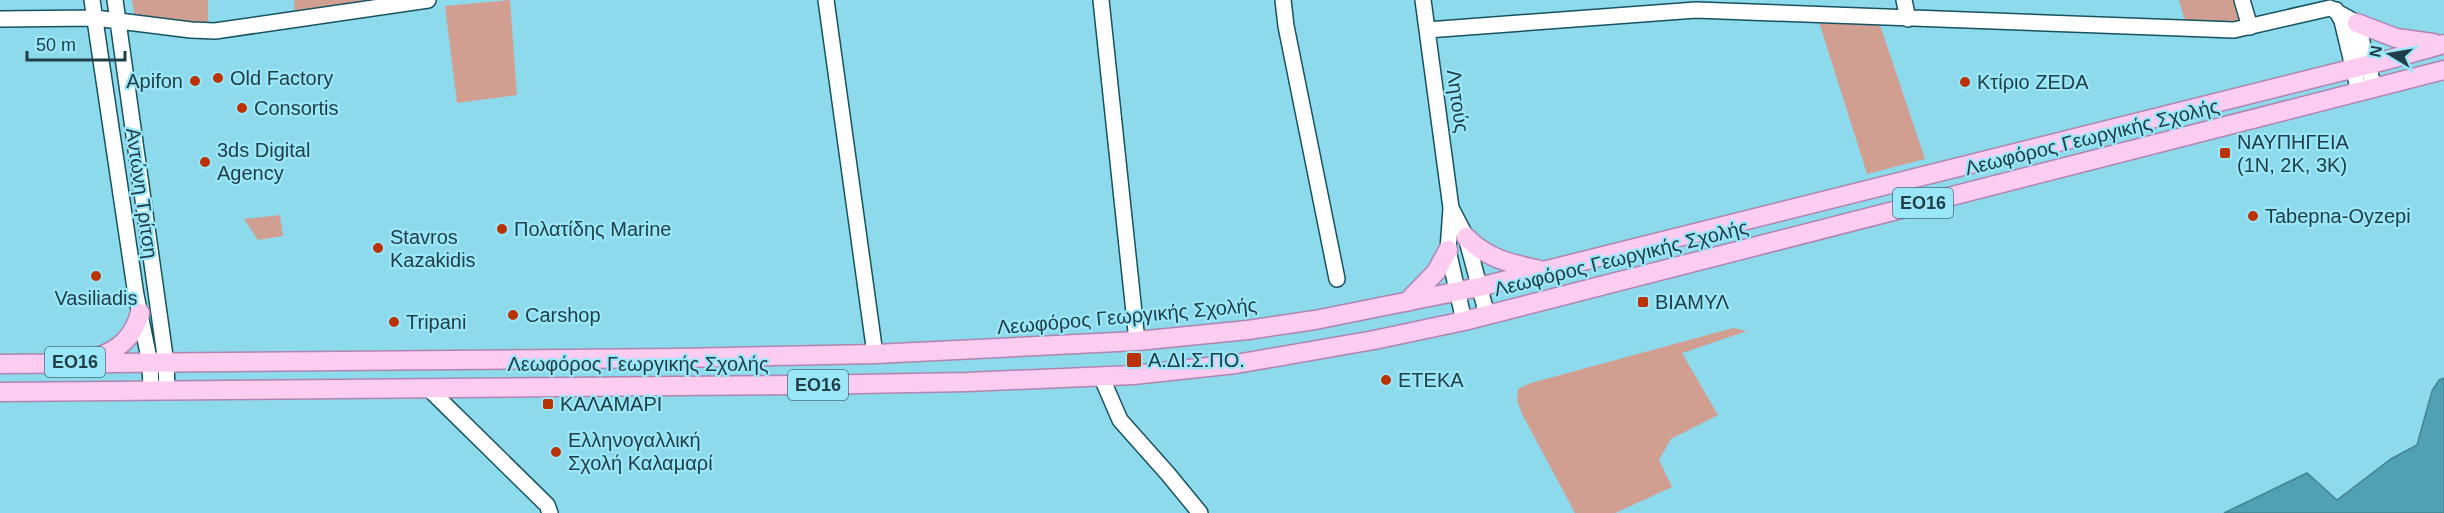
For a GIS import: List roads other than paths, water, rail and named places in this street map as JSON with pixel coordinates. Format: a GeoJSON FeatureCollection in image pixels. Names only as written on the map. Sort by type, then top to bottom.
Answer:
{"type":"FeatureCollection","features":[{"type":"Feature","properties":{"kind":"main road"},"geometry":{"type":"LineString","coordinates":[[2357,23],[2396,38],[2444,44]]}},
{"type":"Feature","properties":{"kind":"main road","name":"Λεωφόρος Γεωργικής Σχολής"},"geometry":{"type":"LineString","coordinates":[[1545,271],[2444,44]]}},
{"type":"Feature","properties":{"kind":"main road","name":"Λεωφόρος Γεωργικής Σχολής"},"geometry":{"type":"LineString","coordinates":[[1487,315],[2444,70]]}},
{"type":"Feature","properties":{"kind":"main road"},"geometry":{"type":"LineString","coordinates":[[1466,237],[1483,252],[1502,261],[1545,271]]}},
{"type":"Feature","properties":{"kind":"main road"},"geometry":{"type":"LineString","coordinates":[[1406,303],[1436,272],[1448,250]]}},
{"type":"Feature","properties":{"kind":"main road","name":"ΕΟ16"},"geometry":{"type":"LineString","coordinates":[[1406,303],[1545,271]]}},
{"type":"Feature","properties":{"kind":"main road","name":"Λεωφόρος Γεωργικής Σχολής"},"geometry":{"type":"LineString","coordinates":[[0,364],[875,354],[1137,341],[1248,330],[1406,303]]}},
{"type":"Feature","properties":{"kind":"main road"},"geometry":{"type":"LineString","coordinates":[[84,362],[110,353],[123,344],[133,331],[140,314]]}},
{"type":"Feature","properties":{"kind":"main road","name":"ΕΟ16"},"geometry":{"type":"LineString","coordinates":[[1464,321],[1487,315]]}},
{"type":"Feature","properties":{"kind":"main road","name":"Λεωφόρος Γεωργικής Σχολής"},"geometry":{"type":"LineString","coordinates":[[159,391],[814,385],[1101,376],[1236,364],[1374,340],[1464,321]]}},
{"type":"Feature","properties":{"kind":"main road","name":"ΕΟ16"},"geometry":{"type":"LineString","coordinates":[[0,392],[159,391]]}},
{"type":"Feature","properties":{"kind":"street","name":"Αντώνη Τρίτση"},"geometry":{"type":"LineString","coordinates":[[92,0],[140,314],[158,363]]}},
{"type":"Feature","properties":{"kind":"street","name":"Αντώνη Τρίτση"},"geometry":{"type":"LineString","coordinates":[[115,0],[158,363],[159,391]]}},
{"type":"Feature","properties":{"kind":"street"},"geometry":{"type":"LineString","coordinates":[[0,19],[118,19],[191,30],[215,31],[314,18],[335,6],[428,0]]}},
{"type":"Feature","properties":{"kind":"street"},"geometry":{"type":"LineString","coordinates":[[826,0],[875,354]]}},
{"type":"Feature","properties":{"kind":"street"},"geometry":{"type":"LineString","coordinates":[[1101,0],[1137,341]]}},
{"type":"Feature","properties":{"kind":"street"},"geometry":{"type":"LineString","coordinates":[[1283,0],[1286,26],[1337,279]]}},
{"type":"Feature","properties":{"kind":"street","name":"Λητούς"},"geometry":{"type":"LineString","coordinates":[[1423,0],[1451,208],[1448,250],[1464,321]]}},
{"type":"Feature","properties":{"kind":"street"},"geometry":{"type":"LineString","coordinates":[[1904,0],[1908,19]]}},
{"type":"Feature","properties":{"kind":"street"},"geometry":{"type":"LineString","coordinates":[[2242,0],[2250,27]]}},
{"type":"Feature","properties":{"kind":"street"},"geometry":{"type":"LineString","coordinates":[[1427,30],[1696,10],[1908,19],[2065,22],[2222,30],[2250,27],[2323,9],[2336,10],[2357,23],[2361,66],[2367,90]]}},
{"type":"Feature","properties":{"kind":"street"},"geometry":{"type":"LineString","coordinates":[[2336,10],[2361,66]]}},
{"type":"Feature","properties":{"kind":"street","name":"Λητούς"},"geometry":{"type":"LineString","coordinates":[[1451,208],[1466,237],[1487,315]]}},
{"type":"Feature","properties":{"kind":"street"},"geometry":{"type":"LineString","coordinates":[[1101,376],[1120,420],[1200,513]]}},
{"type":"Feature","properties":{"kind":"street"},"geometry":{"type":"LineString","coordinates":[[428,388],[547,505],[550,513]]}},
{"type":"Feature","properties":{"kind":"water"},"geometry":{"type":"Polygon","coordinates":[[[2444,378],[2444,513],[2224,513],[2307,473],[2337,500],[2391,459],[2417,445],[2432,391],[2439,380],[2444,378]]]}},
{"type":"Feature","properties":{"kind":"place","name":"Old Factory"},"geometry":{"type":"Point","coordinates":[218,78]}},
{"type":"Feature","properties":{"kind":"place","name":"Apifon"},"geometry":{"type":"Point","coordinates":[195,81]}},
{"type":"Feature","properties":{"kind":"place","name":"Κτίριο ZEDA"},"geometry":{"type":"Point","coordinates":[1965,82]}},
{"type":"Feature","properties":{"kind":"place","name":"Consortis"},"geometry":{"type":"Point","coordinates":[242,108]}},
{"type":"Feature","properties":{"kind":"place","name":"ΝΑΥΠΗΓΕΙΑ (1Ν, 2Κ, 3Κ)"},"geometry":{"type":"Point","coordinates":[2225,153]}},
{"type":"Feature","properties":{"kind":"place","name":"3ds Digital Agency"},"geometry":{"type":"Point","coordinates":[205,162]}},
{"type":"Feature","properties":{"kind":"place","name":"Tabepna-Oyzepi"},"geometry":{"type":"Point","coordinates":[2253,216]}},
{"type":"Feature","properties":{"kind":"place","name":"Πολατίδης Marine"},"geometry":{"type":"Point","coordinates":[502,229]}},
{"type":"Feature","properties":{"kind":"place","name":"Stavros Kazakidis"},"geometry":{"type":"Point","coordinates":[378,248]}},
{"type":"Feature","properties":{"kind":"place","name":"Vasiliadis"},"geometry":{"type":"Point","coordinates":[96,276]}},
{"type":"Feature","properties":{"kind":"place","name":"ΒΙΑΜΥΛ"},"geometry":{"type":"Point","coordinates":[1643,302]}},
{"type":"Feature","properties":{"kind":"place","name":"Carshop"},"geometry":{"type":"Point","coordinates":[513,315]}},
{"type":"Feature","properties":{"kind":"place","name":"Tripani"},"geometry":{"type":"Point","coordinates":[394,322]}},
{"type":"Feature","properties":{"kind":"place","name":"Α.ΔΙ.Σ.ΠΟ."},"geometry":{"type":"Point","coordinates":[1134,360]}},
{"type":"Feature","properties":{"kind":"place","name":"ΕΤΕΚΑ"},"geometry":{"type":"Point","coordinates":[1386,380]}},
{"type":"Feature","properties":{"kind":"place","name":"ΚΑΛΑΜΑΡΙ"},"geometry":{"type":"Point","coordinates":[548,404]}},
{"type":"Feature","properties":{"kind":"place","name":"Ελληνογαλλική Σχολή Καλαμαρί"},"geometry":{"type":"Point","coordinates":[556,452]}}]}
